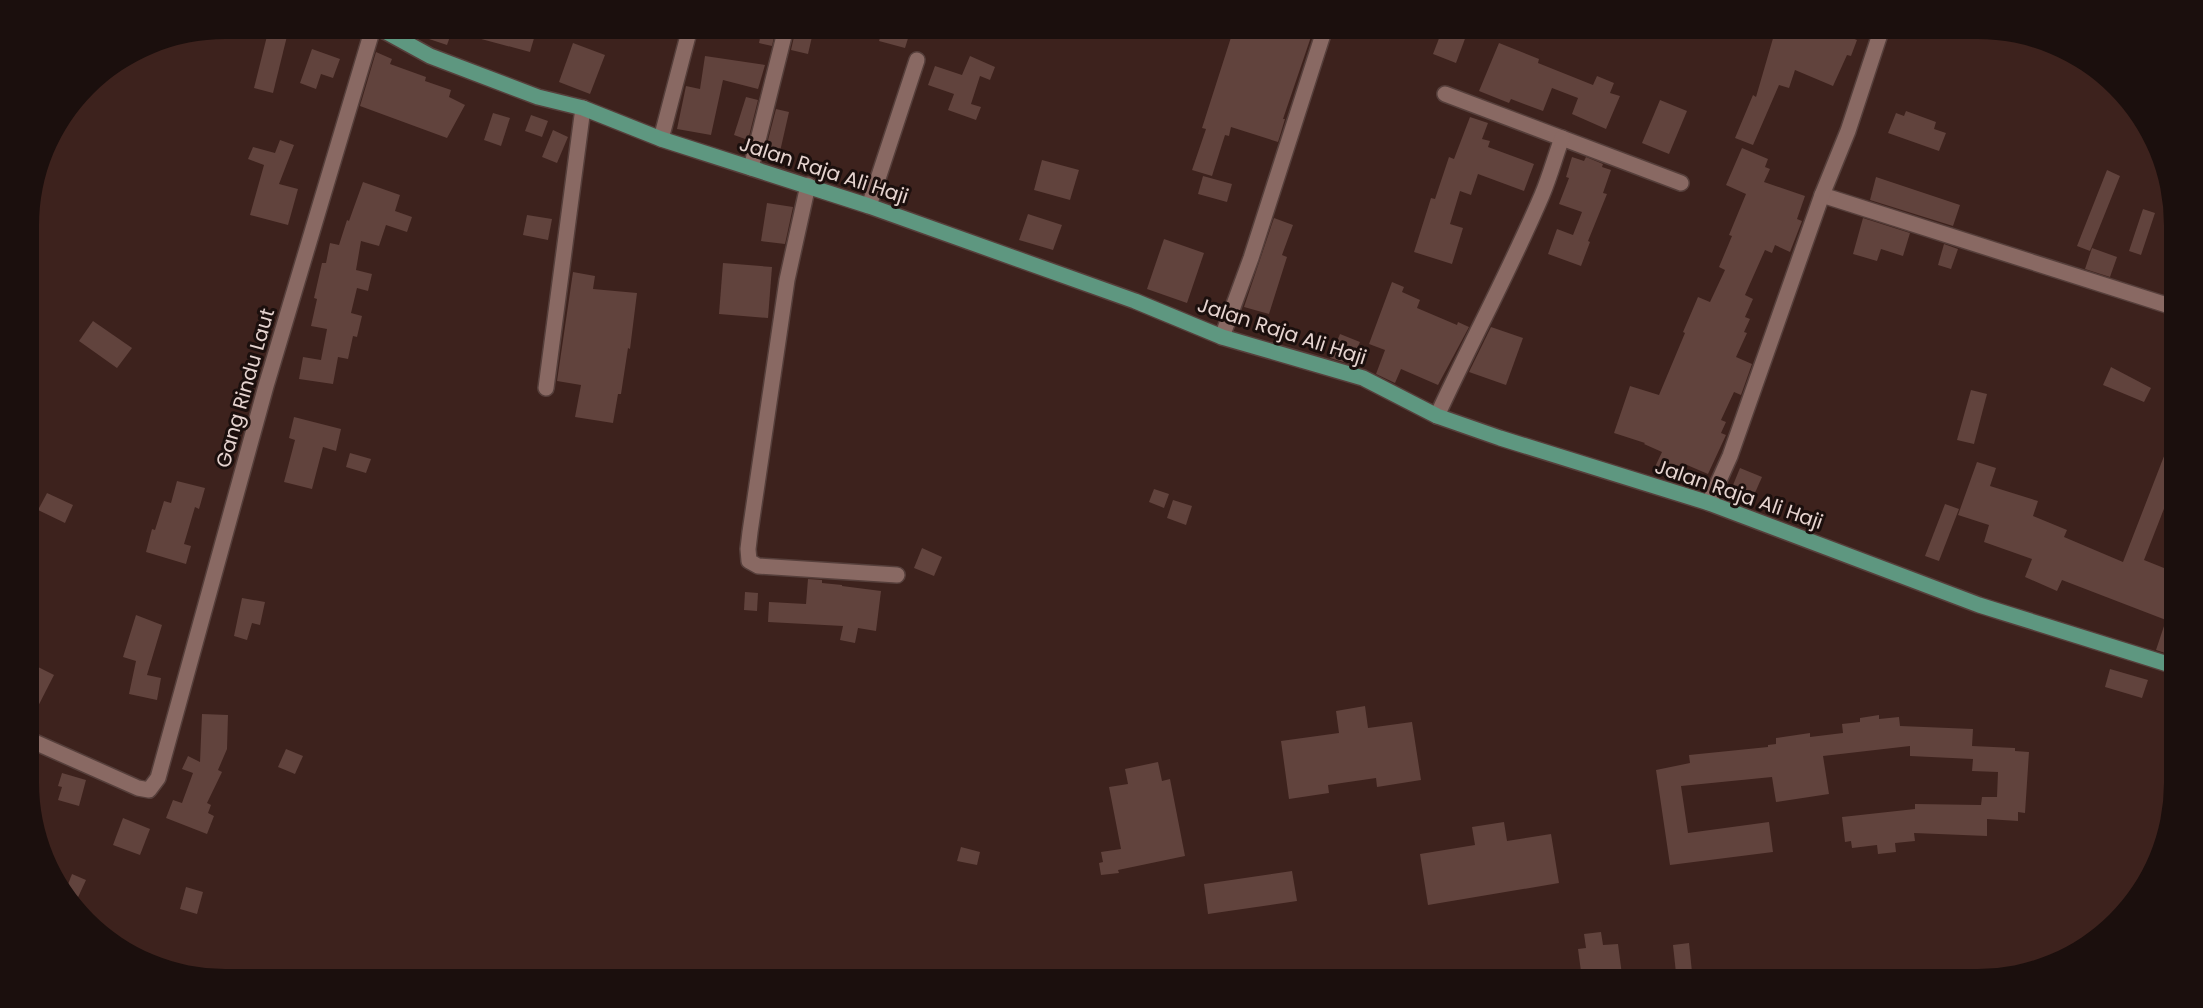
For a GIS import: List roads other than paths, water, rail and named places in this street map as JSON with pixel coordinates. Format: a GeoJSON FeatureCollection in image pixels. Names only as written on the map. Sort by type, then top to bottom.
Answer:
{"type":"FeatureCollection","features":[{"type":"Feature","properties":{"kind":"main road","name":"Jalan Raja Ali Haji"},"geometry":{"type":"LineString","coordinates":[[399,39],[430,56],[538,97],[582,108],[661,139],[869,206],[1135,301],[1222,337],[1363,378],[1437,416],[1709,503],[1979,605],[2164,663]]}},
{"type":"Feature","properties":{"kind":"street","name":"Gang Rindu Laut"},"geometry":{"type":"LineString","coordinates":[[39,744],[146,790],[149,790],[158,778],[266,386],[370,39]]}},
{"type":"Feature","properties":{"kind":"street"},"geometry":{"type":"LineString","coordinates":[[661,139],[687,39]]}},
{"type":"Feature","properties":{"kind":"street"},"geometry":{"type":"LineString","coordinates":[[751,168],[783,39]]}},
{"type":"Feature","properties":{"kind":"street"},"geometry":{"type":"LineString","coordinates":[[1222,337],[1251,258],[1321,39]]}},
{"type":"Feature","properties":{"kind":"street"},"geometry":{"type":"LineString","coordinates":[[1709,503],[1730,456],[1822,195],[1848,131],[1878,39]]}},
{"type":"Feature","properties":{"kind":"street"},"geometry":{"type":"LineString","coordinates":[[869,206],[917,60]]}},
{"type":"Feature","properties":{"kind":"street"},"geometry":{"type":"LineString","coordinates":[[1445,94],[1681,183]]}},
{"type":"Feature","properties":{"kind":"street"},"geometry":{"type":"LineString","coordinates":[[546,388],[582,108]]}},
{"type":"Feature","properties":{"kind":"street"},"geometry":{"type":"LineString","coordinates":[[1437,416],[1543,193],[1562,138]]}},
{"type":"Feature","properties":{"kind":"street"},"geometry":{"type":"LineString","coordinates":[[808,185],[787,280],[750,532],[749,561],[758,566],[897,575]]}},
{"type":"Feature","properties":{"kind":"street"},"geometry":{"type":"LineString","coordinates":[[1822,195],[2164,304]]}}]}
